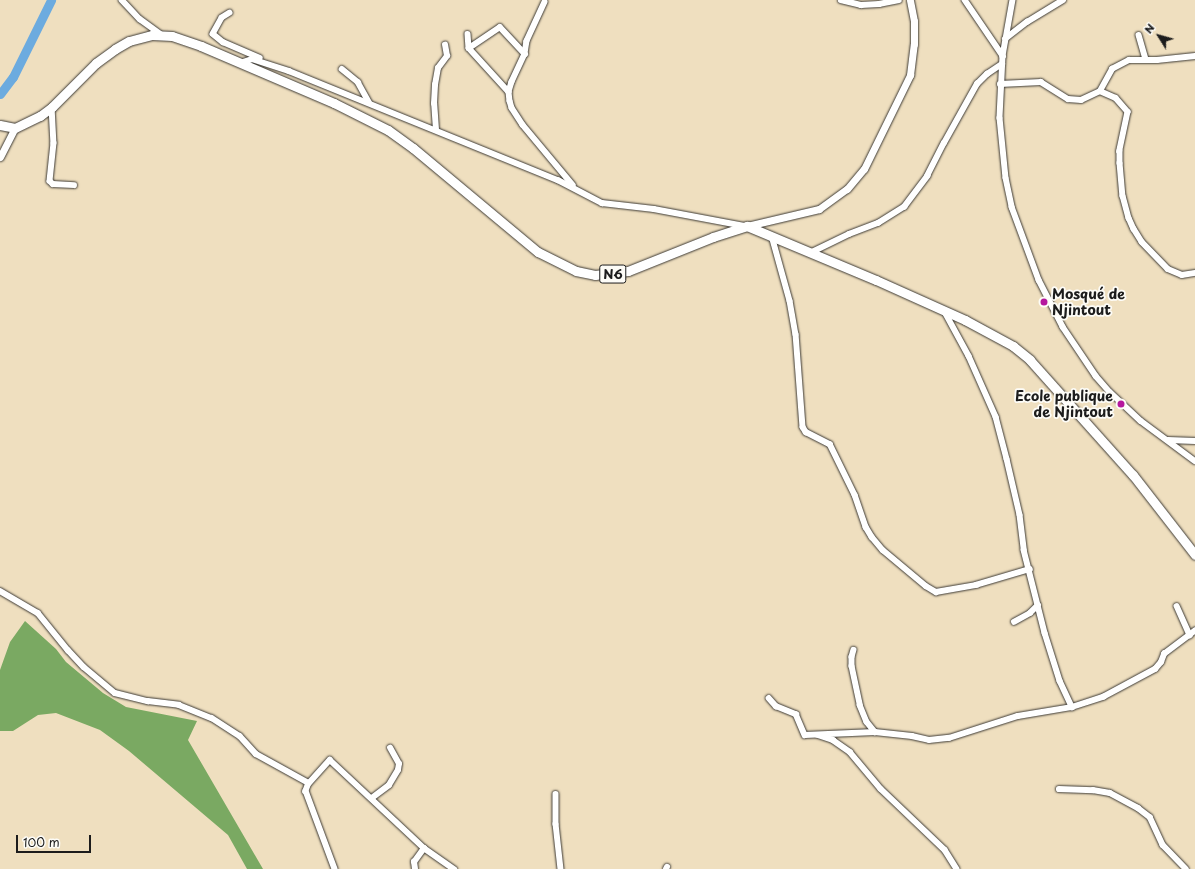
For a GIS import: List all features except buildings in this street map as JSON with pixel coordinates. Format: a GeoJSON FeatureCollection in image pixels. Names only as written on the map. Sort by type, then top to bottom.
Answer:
{"type":"FeatureCollection","features":[{"type":"Feature","properties":{"kind":"highway","name":"N6"},"geometry":{"type":"LineString","coordinates":[[15,128],[27,124],[52,107],[96,63],[115,49],[142,37],[163,35],[172,36],[195,44],[334,103],[388,130],[418,152],[538,252],[576,272],[595,275],[628,271],[747,226]]}},
{"type":"Feature","properties":{"kind":"highway"},"geometry":{"type":"LineString","coordinates":[[0,125],[15,128]]}},
{"type":"Feature","properties":{"kind":"highway"},"geometry":{"type":"LineString","coordinates":[[747,226],[812,252],[944,310],[996,335],[1013,346],[1026,356],[1133,475],[1195,555]]}},
{"type":"Feature","properties":{"kind":"main road"},"geometry":{"type":"LineString","coordinates":[[747,226],[819,209],[847,189],[864,169],[910,75],[914,44],[914,21],[910,0]]}},
{"type":"Feature","properties":{"kind":"main road"},"geometry":{"type":"LineString","coordinates":[[0,157],[15,128]]}},
{"type":"Feature","properties":{"kind":"street"},"geometry":{"type":"LineString","coordinates":[[122,0],[140,19],[163,35]]}},
{"type":"Feature","properties":{"kind":"street"},"geometry":{"type":"LineString","coordinates":[[841,0],[861,5],[879,4],[899,0]]}},
{"type":"Feature","properties":{"kind":"street"},"geometry":{"type":"LineString","coordinates":[[964,0],[1003,56]]}},
{"type":"Feature","properties":{"kind":"street"},"geometry":{"type":"LineString","coordinates":[[1013,0],[1005,39],[999,109],[1006,178],[1012,207],[1047,298],[1066,332],[1110,392],[1140,421],[1195,461]]}},
{"type":"Feature","properties":{"kind":"street"},"geometry":{"type":"LineString","coordinates":[[1005,39],[1027,22],[1063,0]]}},
{"type":"Feature","properties":{"kind":"street"},"geometry":{"type":"LineString","coordinates":[[509,92],[525,54],[527,41],[545,2]]}},
{"type":"Feature","properties":{"kind":"street"},"geometry":{"type":"LineString","coordinates":[[230,13],[222,18],[213,34],[223,42],[269,64],[369,102],[574,187],[602,203],[654,209],[747,226]]}},
{"type":"Feature","properties":{"kind":"street"},"geometry":{"type":"LineString","coordinates":[[469,48],[495,29],[500,28],[525,54]]}},
{"type":"Feature","properties":{"kind":"street"},"geometry":{"type":"LineString","coordinates":[[468,34],[469,48],[509,92],[512,108],[516,115],[574,187]]}},
{"type":"Feature","properties":{"kind":"street"},"geometry":{"type":"LineString","coordinates":[[1139,34],[1146,59]]}},
{"type":"Feature","properties":{"kind":"street"},"geometry":{"type":"LineString","coordinates":[[436,130],[434,104],[435,86],[438,68],[447,56],[445,45]]}},
{"type":"Feature","properties":{"kind":"street"},"geometry":{"type":"LineString","coordinates":[[1000,84],[1041,82],[1068,99],[1074,101],[1081,100],[1100,91],[1112,69],[1129,60],[1157,60],[1195,56]]}},
{"type":"Feature","properties":{"kind":"street"},"geometry":{"type":"LineString","coordinates":[[240,63],[248,59],[269,64]]}},
{"type":"Feature","properties":{"kind":"street"},"geometry":{"type":"LineString","coordinates":[[812,252],[843,237],[878,223],[904,208],[927,176],[977,84],[987,74],[1002,64]]}},
{"type":"Feature","properties":{"kind":"street"},"geometry":{"type":"LineString","coordinates":[[342,69],[358,82],[369,102]]}},
{"type":"Feature","properties":{"kind":"street"},"geometry":{"type":"LineString","coordinates":[[1100,91],[1116,98],[1128,112],[1120,151],[1120,163],[1123,196],[1129,218],[1134,229],[1142,242],[1168,269],[1182,275],[1195,273]]}},
{"type":"Feature","properties":{"kind":"street"},"geometry":{"type":"LineString","coordinates":[[52,107],[54,143],[50,181],[53,184],[74,185]]}},
{"type":"Feature","properties":{"kind":"street"},"geometry":{"type":"LineString","coordinates":[[772,235],[790,301],[796,334],[803,427],[806,432],[830,444],[855,495],[866,527],[872,537],[883,550],[926,586],[936,592],[976,585],[1030,569]]}},
{"type":"Feature","properties":{"kind":"street"},"geometry":{"type":"LineString","coordinates":[[944,310],[966,350],[996,417],[1020,515],[1024,550],[1038,605],[1060,681],[1072,707]]}},
{"type":"Feature","properties":{"kind":"street"},"geometry":{"type":"LineString","coordinates":[[1167,440],[1195,441]]}},
{"type":"Feature","properties":{"kind":"street"},"geometry":{"type":"LineString","coordinates":[[0,591],[38,613],[84,667],[115,693],[148,701],[179,705],[212,718],[236,732],[256,754],[309,783]]}},
{"type":"Feature","properties":{"kind":"street"},"geometry":{"type":"LineString","coordinates":[[1014,622],[1030,613],[1038,605]]}},
{"type":"Feature","properties":{"kind":"street"},"geometry":{"type":"LineString","coordinates":[[1177,606],[1190,635]]}},
{"type":"Feature","properties":{"kind":"street"},"geometry":{"type":"LineString","coordinates":[[768,698],[776,706],[796,714],[805,735],[875,732],[937,740],[1018,716],[1072,707],[1103,697],[1155,669],[1161,662],[1164,654],[1195,631]]}},
{"type":"Feature","properties":{"kind":"street"},"geometry":{"type":"LineString","coordinates":[[854,650],[852,666],[860,705],[867,722],[875,732]]}},
{"type":"Feature","properties":{"kind":"street"},"geometry":{"type":"LineString","coordinates":[[816,735],[833,740],[850,752],[881,789],[945,850],[957,869]]}},
{"type":"Feature","properties":{"kind":"street"},"geometry":{"type":"LineString","coordinates":[[372,798],[389,785],[398,770],[399,764],[390,748]]}},
{"type":"Feature","properties":{"kind":"street"},"geometry":{"type":"LineString","coordinates":[[335,869],[306,791],[309,783],[330,760],[424,848],[454,869]]}},
{"type":"Feature","properties":{"kind":"street"},"geometry":{"type":"LineString","coordinates":[[1059,789],[1101,791],[1110,793],[1133,805],[1150,817],[1163,845],[1186,869]]}},
{"type":"Feature","properties":{"kind":"street"},"geometry":{"type":"LineString","coordinates":[[556,794],[556,824],[561,869]]}},
{"type":"Feature","properties":{"kind":"street"},"geometry":{"type":"LineString","coordinates":[[415,869],[414,862],[424,848]]}},
{"type":"Feature","properties":{"kind":"green space"},"geometry":{"type":"Polygon","coordinates":[[[25,621],[56,649],[66,662],[103,693],[126,707],[197,721],[188,740],[263,869],[247,869],[228,835],[129,751],[100,730],[56,713],[38,715],[13,731],[0,731],[0,670],[10,642],[25,621]]]}},
{"type":"Feature","properties":{"kind":"waterway"},"geometry":{"type":"LineString","coordinates":[[0,94],[13,77],[51,0]]}},
{"type":"Feature","properties":{"kind":"place","name":"Mosqué de Njintout"},"geometry":{"type":"Point","coordinates":[1044,302]}},
{"type":"Feature","properties":{"kind":"place","name":"Ecole publique de Njintout"},"geometry":{"type":"Point","coordinates":[1121,404]}}]}
